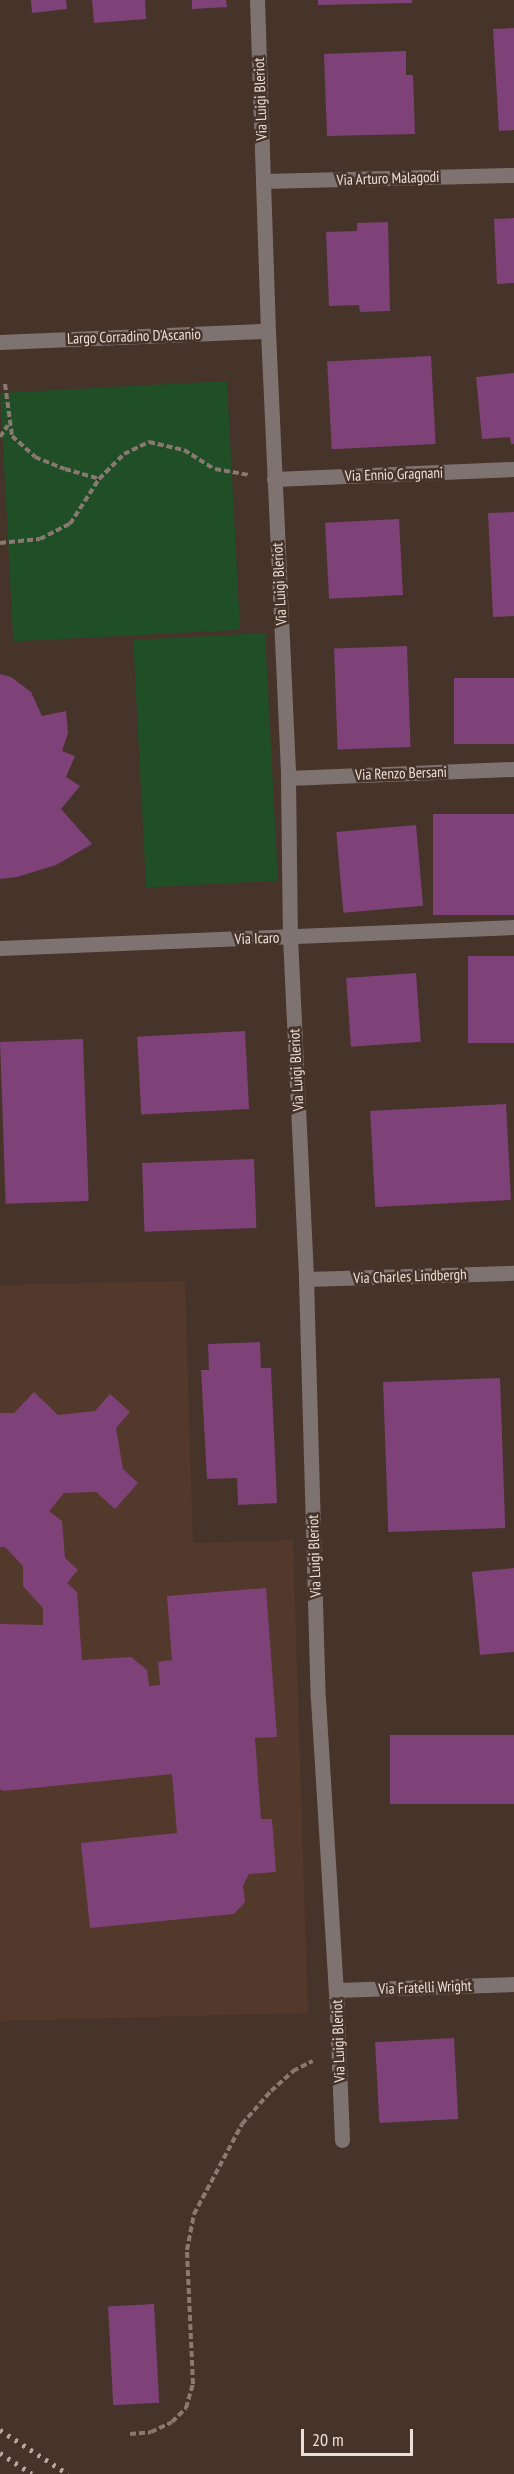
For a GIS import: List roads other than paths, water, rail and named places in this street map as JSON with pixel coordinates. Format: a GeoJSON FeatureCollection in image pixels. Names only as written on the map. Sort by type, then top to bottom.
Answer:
{"type":"FeatureCollection","features":[{"type":"Feature","properties":{"kind":"street","name":"Via Luigi Bleriot"},"geometry":{"type":"LineString","coordinates":[[257,0],[268,331],[288,778],[290,937],[306,1279],[318,1699],[336,1990],[342,2140]]}},
{"type":"Feature","properties":{"kind":"street","name":"Via Arturo Malagodi"},"geometry":{"type":"LineString","coordinates":[[263,182],[514,175]]}},
{"type":"Feature","properties":{"kind":"street","name":"Largo Corradino D'Ascanio"},"geometry":{"type":"LineString","coordinates":[[0,342],[268,331]]}},
{"type":"Feature","properties":{"kind":"street","name":"Via Ennio Gragnani"},"geometry":{"type":"LineString","coordinates":[[274,479],[514,469]]}},
{"type":"Feature","properties":{"kind":"street","name":"Via Renzo Bersani"},"geometry":{"type":"LineString","coordinates":[[288,778],[514,769]]}},
{"type":"Feature","properties":{"kind":"street","name":"Via Icaro"},"geometry":{"type":"LineString","coordinates":[[0,948],[514,927]]}},
{"type":"Feature","properties":{"kind":"street","name":"Via Charles Lindbergh"},"geometry":{"type":"LineString","coordinates":[[306,1279],[514,1273]]}},
{"type":"Feature","properties":{"kind":"street","name":"Via Fratelli Wright"},"geometry":{"type":"LineString","coordinates":[[336,1990],[514,1984]]}},
{"type":"Feature","properties":{"kind":"railway"},"geometry":{"type":"LineString","coordinates":[[0,2430],[68,2474]]}},
{"type":"Feature","properties":{"kind":"railway"},"geometry":{"type":"LineString","coordinates":[[0,2453],[32,2474]]}}]}
